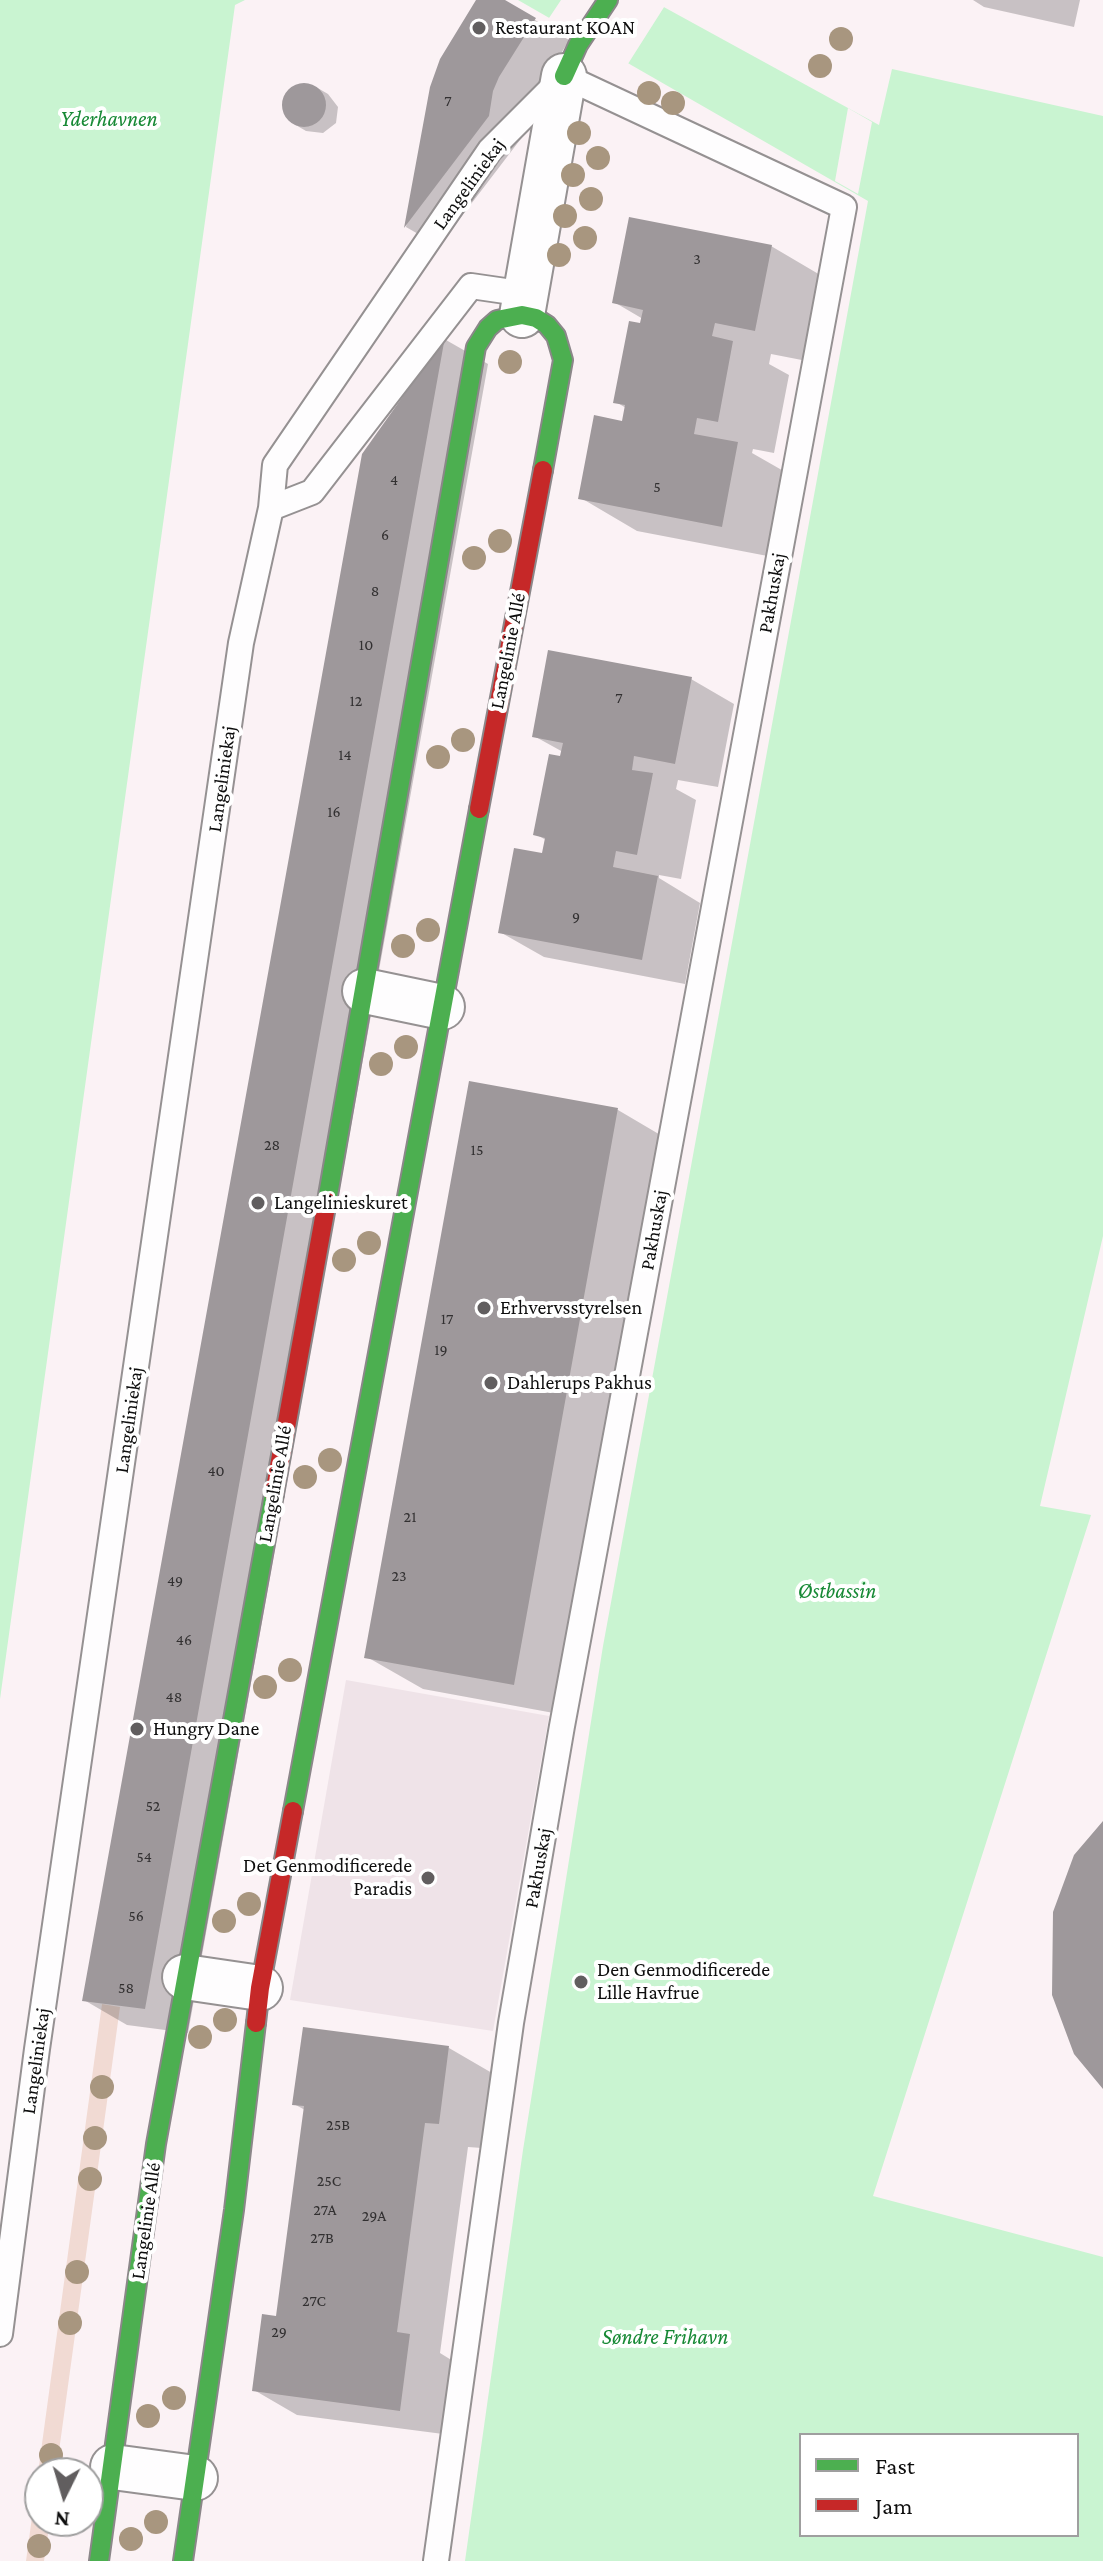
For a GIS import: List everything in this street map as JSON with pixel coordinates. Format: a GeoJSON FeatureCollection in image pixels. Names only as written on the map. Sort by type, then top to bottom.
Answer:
{"type":"FeatureCollection","features":[{"type":"Feature","properties":{"kind":"street"},"geometry":{"type":"LineString","coordinates":[[524,304],[571,60],[608,0]]}},
{"type":"Feature","properties":{"kind":"street","name":"Langelinie Allé"},"geometry":{"type":"LineString","coordinates":[[99,2561],[156,2144],[365,991],[476,347],[488,328],[524,304],[556,336],[563,360],[260,1988],[234,2210],[183,2561]]}},
{"type":"Feature","properties":{"kind":"street"},"geometry":{"type":"LineString","coordinates":[[365,991],[442,1007]]}},
{"type":"Feature","properties":{"kind":"street"},"geometry":{"type":"LineString","coordinates":[[185,1977],[260,1988]]}},
{"type":"Feature","properties":{"kind":"street"},"geometry":{"type":"LineString","coordinates":[[113,2467],[195,2478]]}},
{"type":"Feature","properties":{"kind":"lane","name":"Langeliniekaj"},"geometry":{"type":"LineString","coordinates":[[0,2334],[37,2049],[241,643],[271,508],[275,465],[490,150],[571,60]]}},
{"type":"Feature","properties":{"kind":"lane","name":"Pakhuskaj"},"geometry":{"type":"LineString","coordinates":[[436,2561],[511,2023],[560,1742],[844,207],[571,60]]}},
{"type":"Feature","properties":{"kind":"lane"},"geometry":{"type":"LineString","coordinates":[[271,508],[312,492],[471,286],[524,304]]}},
{"type":"Feature","properties":{"kind":"shaded area","name":"Det Genmodificerede Paradis"},"geometry":{"type":"Polygon","coordinates":[[[346,1680],[549,1716],[493,2031],[290,2000],[346,1680]]]}},
{"type":"Feature","properties":{"kind":"shaded area"},"geometry":{"type":"Polygon","coordinates":[[[102,2004],[120,2007],[58,2457],[40,2457],[102,2004]]]}},
{"type":"Feature","properties":{"kind":"shaded area"},"geometry":{"type":"Polygon","coordinates":[[[29,2537],[48,2537],[44,2561],[26,2561],[29,2537]]]}},
{"type":"Feature","properties":{"kind":"water","name":"Yderhavnen"},"geometry":{"type":"Polygon","coordinates":[[[0,0],[245,0],[235,5],[0,1699],[0,0]]]}},
{"type":"Feature","properties":{"kind":"water","name":"Østbassin"},"geometry":{"type":"Polygon","coordinates":[[[518,0],[651,0],[879,125],[892,69],[1103,116],[1103,1236],[1040,1506],[1091,1515],[873,2196],[1103,2257],[1103,2561],[465,2561],[523,2150],[603,1646],[868,201],[518,0]]]}},
{"type":"Feature","properties":{"kind":"pier"},"geometry":{"type":"Polygon","coordinates":[[[561,0],[659,0],[666,4],[626,67],[547,21],[561,0]]]}},
{"type":"Feature","properties":{"kind":"pier"},"geometry":{"type":"Polygon","coordinates":[[[848,108],[872,122],[858,194],[835,181],[848,108]]]}},
{"type":"Feature","properties":{"kind":"building"},"geometry":{"type":"Polygon","coordinates":[[[476,0],[505,0],[536,18],[499,77],[489,116],[404,228],[430,87],[440,59],[476,0]]]}},
{"type":"Feature","properties":{"kind":"building"},"geometry":{"type":"Polygon","coordinates":[[[304,83],[320,89],[326,105],[320,121],[304,127],[288,121],[282,105],[288,89],[304,83]]]}},
{"type":"Feature","properties":{"kind":"building"},"geometry":{"type":"Polygon","coordinates":[[[629,217],[772,245],[755,331],[715,323],[712,336],[733,341],[718,422],[697,418],[694,434],[738,442],[722,527],[578,499],[594,415],[622,421],[625,405],[613,403],[629,321],[640,323],[643,310],[612,303],[629,217]]]}},
{"type":"Feature","properties":{"kind":"building","name":"Langelinieskuret"},"geometry":{"type":"Polygon","coordinates":[[[445,337],[145,2009],[82,2001],[362,454],[445,337]]]}},
{"type":"Feature","properties":{"kind":"building"},"geometry":{"type":"Polygon","coordinates":[[[548,650],[692,677],[675,764],[634,756],[632,770],[653,773],[637,855],[616,851],[613,867],[658,876],[642,960],[498,933],[514,848],[542,853],[545,838],[533,835],[549,754],[560,756],[563,743],[532,737],[548,650]]]}},
{"type":"Feature","properties":{"kind":"building","name":"Dahlerups Pakhus"},"geometry":{"type":"Polygon","coordinates":[[[469,1081],[618,1108],[514,1685],[364,1658],[469,1081]]]}},
{"type":"Feature","properties":{"kind":"building"},"geometry":{"type":"Polygon","coordinates":[[[1103,1821],[1103,2089],[1074,2054],[1052,1995],[1053,1912],[1074,1855],[1103,1821]]]}},
{"type":"Feature","properties":{"kind":"building"},"geometry":{"type":"Polygon","coordinates":[[[303,2027],[449,2046],[439,2124],[425,2123],[397,2332],[410,2334],[400,2411],[252,2391],[262,2314],[276,2316],[304,2106],[292,2105],[303,2027]]]}},
{"type":"Feature","properties":{"kind":"traffic: fast"},"geometry":{"type":"LineString","coordinates":[[564,76],[578,45],[608,0]]}},
{"type":"Feature","properties":{"kind":"traffic: fast"},"geometry":{"type":"LineString","coordinates":[[327,1201],[476,347],[497,320],[522,315],[536,318],[556,336],[563,360],[543,470]]}},
{"type":"Feature","properties":{"kind":"traffic: fast"},"geometry":{"type":"LineString","coordinates":[[293,1811],[479,809]]}},
{"type":"Feature","properties":{"kind":"traffic: fast"},"geometry":{"type":"LineString","coordinates":[[99,2561],[156,2144],[274,1494]]}},
{"type":"Feature","properties":{"kind":"traffic: fast"},"geometry":{"type":"LineString","coordinates":[[183,2561],[234,2210],[256,2023]]}},
{"type":"Feature","properties":{"kind":"traffic: jam"},"geometry":{"type":"LineString","coordinates":[[479,809],[543,470]]}},
{"type":"Feature","properties":{"kind":"traffic: jam"},"geometry":{"type":"LineString","coordinates":[[274,1494],[327,1201]]}},
{"type":"Feature","properties":{"kind":"traffic: jam"},"geometry":{"type":"LineString","coordinates":[[256,2023],[293,1811]]}},
{"type":"Feature","properties":{"kind":"place","name":"Restaurant KOAN"},"geometry":{"type":"Point","coordinates":[479,28]}},
{"type":"Feature","properties":{"kind":"place","name":"Langelinieskuret"},"geometry":{"type":"Point","coordinates":[258,1203]}},
{"type":"Feature","properties":{"kind":"place","name":"Erhvervsstyrelsen"},"geometry":{"type":"Point","coordinates":[484,1308]}},
{"type":"Feature","properties":{"kind":"place","name":"Dahlerups Pakhus"},"geometry":{"type":"Point","coordinates":[491,1383]}},
{"type":"Feature","properties":{"kind":"place","name":"Hungry Dane"},"geometry":{"type":"Point","coordinates":[137,1729]}},
{"type":"Feature","properties":{"kind":"place","name":"Det Genmodificerede Paradis"},"geometry":{"type":"Point","coordinates":[428,1878]}},
{"type":"Feature","properties":{"kind":"place","name":"Den Genmodificerede Lille Havfrue"},"geometry":{"type":"Point","coordinates":[581,1982]}},
{"type":"Feature","properties":{"kind":"water label","name":"Søndre Frihavn"},"geometry":{"type":"Point","coordinates":[665,2337]}}]}
